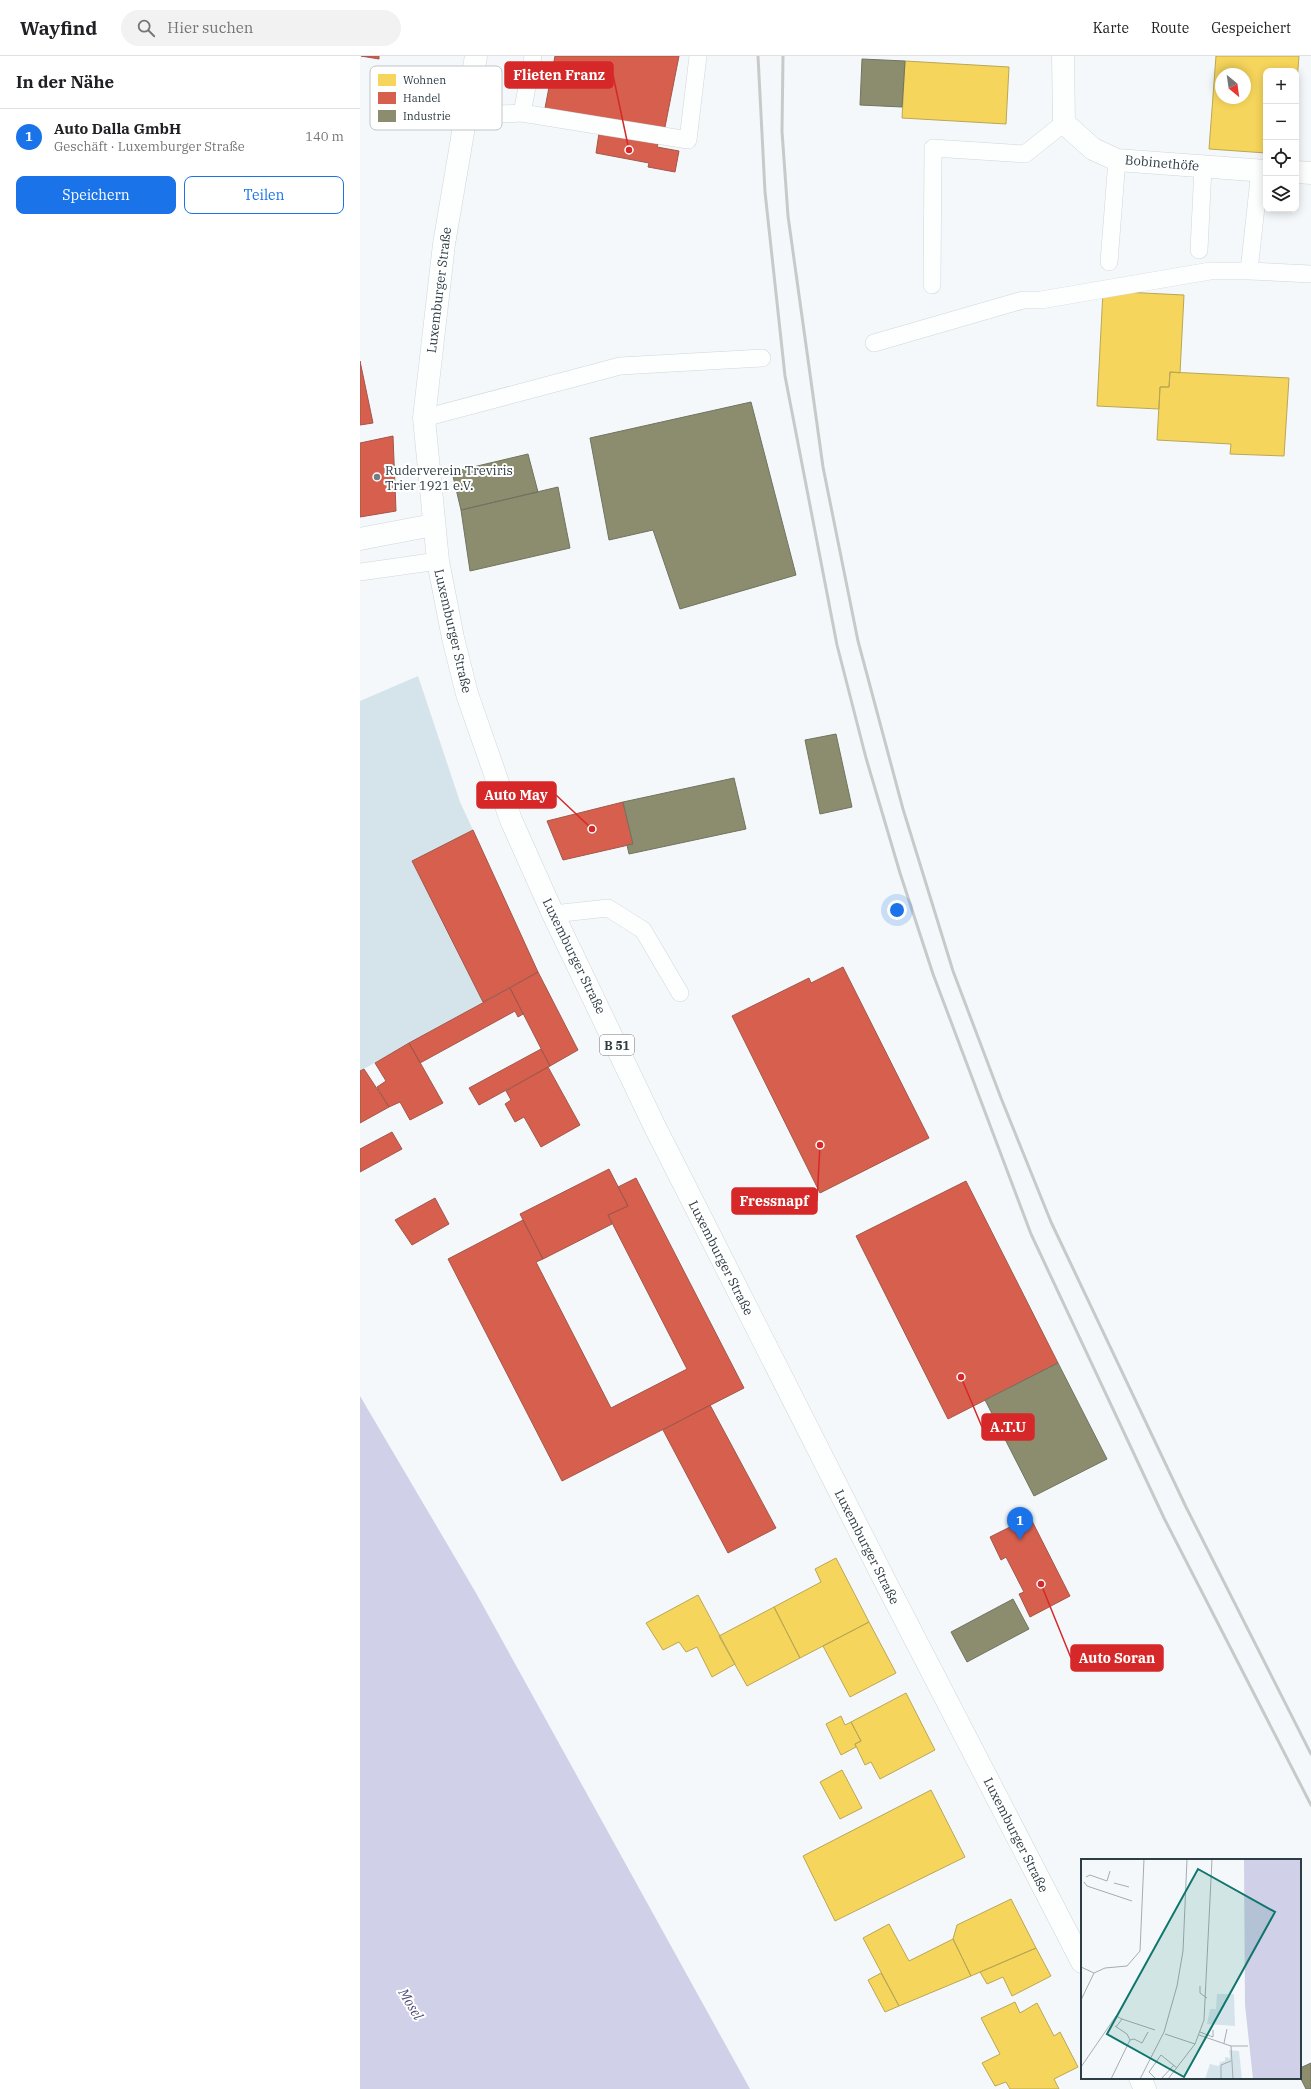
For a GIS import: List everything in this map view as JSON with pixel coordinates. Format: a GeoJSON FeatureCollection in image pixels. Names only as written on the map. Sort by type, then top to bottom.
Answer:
{"type":"FeatureCollection","features":[{"type":"Feature","properties":{"kind":"main road","name":"Luxemburger Straße"},"geometry":{"type":"LineString","coordinates":[[474,66],[476,56]]}},
{"type":"Feature","properties":{"kind":"main road"},"geometry":{"type":"LineString","coordinates":[[1063,56],[1064,122]]}},
{"type":"Feature","properties":{"kind":"main road","name":"Bobinethöfe"},"geometry":{"type":"LineString","coordinates":[[1064,122],[1093,148],[1117,160],[1263,170]]}},
{"type":"Feature","properties":{"kind":"main road","name":"Luxemburger Straße"},"geometry":{"type":"LineString","coordinates":[[463,130],[444,244],[424,418],[433,525],[438,561],[452,638],[467,694],[511,820],[553,914],[655,1127],[884,1581],[1081,1960]]}},
{"type":"Feature","properties":{"kind":"main road"},"geometry":{"type":"LineString","coordinates":[[1299,172],[1311,173]]}},
{"type":"Feature","properties":{"kind":"main road"},"geometry":{"type":"LineString","coordinates":[[360,539],[433,525]]}},
{"type":"Feature","properties":{"kind":"main road"},"geometry":{"type":"LineString","coordinates":[[1140,2079],[1145,2089]]}},
{"type":"Feature","properties":{"kind":"lane"},"geometry":{"type":"LineString","coordinates":[[522,113],[533,56]]}},
{"type":"Feature","properties":{"kind":"lane"},"geometry":{"type":"LineString","coordinates":[[502,114],[522,113],[688,140],[698,56]]}},
{"type":"Feature","properties":{"kind":"lane"},"geometry":{"type":"LineString","coordinates":[[932,285],[933,148],[1026,154],[1064,122]]}},
{"type":"Feature","properties":{"kind":"lane"},"geometry":{"type":"LineString","coordinates":[[1109,262],[1117,160]]}},
{"type":"Feature","properties":{"kind":"lane"},"geometry":{"type":"LineString","coordinates":[[1198,250],[1203,167]]}},
{"type":"Feature","properties":{"kind":"lane"},"geometry":{"type":"LineString","coordinates":[[1249,271],[1263,170]]}},
{"type":"Feature","properties":{"kind":"lane"},"geometry":{"type":"LineString","coordinates":[[874,343],[1023,300],[1041,300],[1210,271],[1311,274]]}},
{"type":"Feature","properties":{"kind":"lane"},"geometry":{"type":"LineString","coordinates":[[424,418],[620,366],[762,358]]}},
{"type":"Feature","properties":{"kind":"lane"},"geometry":{"type":"LineString","coordinates":[[360,572],[438,561]]}},
{"type":"Feature","properties":{"kind":"lane"},"geometry":{"type":"LineString","coordinates":[[553,914],[608,908],[643,930],[680,993]]}},
{"type":"Feature","properties":{"kind":"shaded area"},"geometry":{"type":"Polygon","coordinates":[[[418,676],[460,802],[473,830],[412,861],[483,1002],[360,1071],[360,701],[418,676]]]}},
{"type":"Feature","properties":{"kind":"water","name":"Mosel"},"geometry":{"type":"Polygon","coordinates":[[[360,1396],[476,1593],[750,2089],[360,2089],[360,1396]]]}},
{"type":"Feature","properties":{"kind":"building: Wohnen"},"geometry":{"type":"Polygon","coordinates":[[[1216,56],[1299,56],[1298,68],[1263,68],[1263,153],[1209,149],[1215,69],[1215,104],[1251,104],[1251,68],[1215,68],[1216,56]]]}},
{"type":"Feature","properties":{"kind":"building: Wohnen"},"geometry":{"type":"Polygon","coordinates":[[[905,61],[1009,67],[1006,124],[902,118],[905,61]]]}},
{"type":"Feature","properties":{"kind":"building: Wohnen"},"geometry":{"type":"Polygon","coordinates":[[[1103,291],[1184,295],[1180,373],[1170,372],[1169,387],[1160,387],[1159,409],[1097,406],[1103,291]]]}},
{"type":"Feature","properties":{"kind":"building: Wohnen"},"geometry":{"type":"Polygon","coordinates":[[[1170,372],[1289,378],[1284,456],[1230,454],[1231,444],[1157,440],[1160,387],[1169,387],[1170,372]]]}},
{"type":"Feature","properties":{"kind":"building: Wohnen"},"geometry":{"type":"Polygon","coordinates":[[[836,1558],[869,1622],[800,1658],[774,1607],[821,1582],[815,1569],[836,1558]]]}},
{"type":"Feature","properties":{"kind":"building: Wohnen"},"geometry":{"type":"Polygon","coordinates":[[[698,1595],[735,1664],[712,1677],[697,1647],[686,1652],[679,1642],[663,1650],[646,1623],[698,1595]]]}},
{"type":"Feature","properties":{"kind":"building: Wohnen"},"geometry":{"type":"Polygon","coordinates":[[[774,1607],[800,1658],[747,1686],[719,1636],[774,1607]]]}},
{"type":"Feature","properties":{"kind":"building: Wohnen"},"geometry":{"type":"Polygon","coordinates":[[[869,1622],[896,1673],[850,1697],[823,1646],[869,1622]]]}},
{"type":"Feature","properties":{"kind":"building: Wohnen"},"geometry":{"type":"Polygon","coordinates":[[[906,1693],[935,1750],[880,1779],[871,1762],[865,1765],[855,1744],[861,1741],[851,1722],[906,1693]]]}},
{"type":"Feature","properties":{"kind":"building: Wohnen"},"geometry":{"type":"Polygon","coordinates":[[[841,1716],[845,1725],[851,1722],[861,1741],[855,1744],[856,1747],[841,1755],[826,1724],[841,1716]]]}},
{"type":"Feature","properties":{"kind":"building: Wohnen"},"geometry":{"type":"Polygon","coordinates":[[[842,1770],[862,1808],[840,1819],[820,1782],[842,1770]]]}},
{"type":"Feature","properties":{"kind":"building: Wohnen"},"geometry":{"type":"Polygon","coordinates":[[[931,1790],[965,1857],[835,1921],[803,1856],[931,1790]]]}},
{"type":"Feature","properties":{"kind":"building: Wohnen"},"geometry":{"type":"Polygon","coordinates":[[[1011,1899],[1036,1948],[971,1976],[953,1939],[957,1925],[1011,1899]]]}},
{"type":"Feature","properties":{"kind":"building: Wohnen"},"geometry":{"type":"Polygon","coordinates":[[[889,1924],[909,1961],[953,1939],[971,1976],[899,2006],[863,1938],[889,1924]]]}},
{"type":"Feature","properties":{"kind":"building: Wohnen"},"geometry":{"type":"Polygon","coordinates":[[[1036,1948],[1051,1976],[1012,1996],[1003,1977],[987,1984],[980,1972],[1036,1948]]]}},
{"type":"Feature","properties":{"kind":"building: Wohnen"},"geometry":{"type":"Polygon","coordinates":[[[881,1973],[899,2006],[885,2012],[868,1980],[881,1973]]]}},
{"type":"Feature","properties":{"kind":"building: Wohnen"},"geometry":{"type":"Polygon","coordinates":[[[1015,2002],[1020,2013],[1037,2003],[1054,2036],[1060,2032],[1078,2067],[1054,2079],[1059,2089],[1010,2089],[1006,2082],[995,2086],[982,2063],[1000,2054],[981,2018],[1015,2002]]]}},
{"type":"Feature","properties":{"kind":"building: Handel"},"geometry":{"type":"Polygon","coordinates":[[[361,56],[379,56],[379,59],[361,56]]]}},
{"type":"Feature","properties":{"kind":"building: Handel"},"geometry":{"type":"Polygon","coordinates":[[[555,56],[679,56],[664,132],[545,108],[555,56]]]}},
{"type":"Feature","properties":{"kind":"building: Handel"},"geometry":{"type":"Polygon","coordinates":[[[599,133],[658,144],[657,147],[679,151],[675,172],[648,167],[649,163],[596,153],[599,133]]]}},
{"type":"Feature","properties":{"kind":"building: Handel"},"geometry":{"type":"Polygon","coordinates":[[[360,361],[373,423],[360,425],[360,361]]]}},
{"type":"Feature","properties":{"kind":"building: Handel","name":"Ruderverein Treviris Trier 1921 e.V."},"geometry":{"type":"Polygon","coordinates":[[[393,436],[396,511],[360,517],[360,443],[393,436]]]}},
{"type":"Feature","properties":{"kind":"building: Handel"},"geometry":{"type":"Polygon","coordinates":[[[623,802],[633,844],[563,860],[547,821],[623,802]]]}},
{"type":"Feature","properties":{"kind":"building: Handel"},"geometry":{"type":"Polygon","coordinates":[[[473,830],[538,972],[483,1002],[412,861],[473,830]]]}},
{"type":"Feature","properties":{"kind":"building: Handel"},"geometry":{"type":"Polygon","coordinates":[[[843,967],[929,1138],[820,1193],[732,1016],[809,978],[811,983],[843,967]]]}},
{"type":"Feature","properties":{"kind":"building: Handel"},"geometry":{"type":"Polygon","coordinates":[[[538,972],[578,1050],[550,1066],[510,988],[538,972]]]}},
{"type":"Feature","properties":{"kind":"building: Handel"},"geometry":{"type":"Polygon","coordinates":[[[510,988],[523,1014],[518,1017],[515,1011],[420,1063],[409,1043],[510,988]]]}},
{"type":"Feature","properties":{"kind":"building: Handel"},"geometry":{"type":"Polygon","coordinates":[[[409,1043],[443,1103],[410,1120],[400,1102],[389,1107],[377,1087],[386,1081],[375,1063],[409,1043]]]}},
{"type":"Feature","properties":{"kind":"building: Handel"},"geometry":{"type":"Polygon","coordinates":[[[541,1049],[550,1066],[479,1105],[469,1088],[541,1049]]]}},
{"type":"Feature","properties":{"kind":"building: Handel"},"geometry":{"type":"Polygon","coordinates":[[[548,1067],[580,1125],[541,1147],[524,1117],[515,1122],[505,1104],[511,1100],[506,1091],[548,1067]]]}},
{"type":"Feature","properties":{"kind":"building: Handel"},"geometry":{"type":"Polygon","coordinates":[[[364,1069],[389,1107],[360,1123],[360,1071],[364,1069]]]}},
{"type":"Feature","properties":{"kind":"building: Handel"},"geometry":{"type":"Polygon","coordinates":[[[392,1132],[402,1149],[360,1172],[360,1149],[392,1132]]]}},
{"type":"Feature","properties":{"kind":"building: Handel"},"geometry":{"type":"Polygon","coordinates":[[[609,1169],[628,1206],[608,1215],[612,1224],[543,1259],[520,1214],[609,1169]]]}},
{"type":"Feature","properties":{"kind":"building: Handel"},"geometry":{"type":"Polygon","coordinates":[[[636,1178],[744,1388],[562,1481],[448,1259],[523,1220],[543,1259],[536,1262],[611,1408],[687,1369],[608,1215],[628,1206],[618,1187],[636,1178]]]}},
{"type":"Feature","properties":{"kind":"building: Handel"},"geometry":{"type":"Polygon","coordinates":[[[966,1181],[1058,1363],[948,1419],[856,1236],[966,1181]]]}},
{"type":"Feature","properties":{"kind":"building: Handel"},"geometry":{"type":"Polygon","coordinates":[[[435,1198],[449,1224],[412,1245],[395,1220],[435,1198]]]}},
{"type":"Feature","properties":{"kind":"building: Handel"},"geometry":{"type":"Polygon","coordinates":[[[710,1405],[776,1528],[728,1553],[663,1430],[710,1405]]]}},
{"type":"Feature","properties":{"kind":"building: Handel"},"geometry":{"type":"Polygon","coordinates":[[[1030,1517],[1070,1596],[1030,1617],[1019,1594],[1024,1592],[1006,1557],[1001,1560],[990,1537],[1030,1517]]]}},
{"type":"Feature","properties":{"kind":"building: Industrie"},"geometry":{"type":"Polygon","coordinates":[[[862,59],[905,61],[902,107],[860,105],[862,59]]]}},
{"type":"Feature","properties":{"kind":"building: Industrie"},"geometry":{"type":"Polygon","coordinates":[[[751,402],[796,575],[680,609],[653,530],[609,540],[590,438],[751,402]]]}},
{"type":"Feature","properties":{"kind":"building: Industrie"},"geometry":{"type":"Polygon","coordinates":[[[528,454],[538,492],[461,510],[452,472],[528,454]]]}},
{"type":"Feature","properties":{"kind":"building: Industrie"},"geometry":{"type":"Polygon","coordinates":[[[558,487],[570,548],[470,571],[461,510],[558,487]]]}},
{"type":"Feature","properties":{"kind":"building: Industrie"},"geometry":{"type":"Polygon","coordinates":[[[836,734],[852,807],[820,814],[805,740],[836,734]]]}},
{"type":"Feature","properties":{"kind":"building: Industrie"},"geometry":{"type":"Polygon","coordinates":[[[734,778],[746,829],[629,854],[627,845],[633,844],[623,802],[734,778]]]}},
{"type":"Feature","properties":{"kind":"building: Industrie"},"geometry":{"type":"Polygon","coordinates":[[[1058,1363],[1107,1459],[1034,1496],[985,1400],[1058,1363]]]}},
{"type":"Feature","properties":{"kind":"building: Industrie"},"geometry":{"type":"Polygon","coordinates":[[[1013,1599],[1029,1629],[967,1662],[951,1632],[1013,1599]]]}},
{"type":"Feature","properties":{"kind":"building: Industrie"},"geometry":{"type":"Polygon","coordinates":[[[1311,2063],[1311,2089],[1306,2089],[1301,2079],[1301,2068],[1311,2063]]]}},
{"type":"Feature","properties":{"kind":"railway"},"geometry":{"type":"LineString","coordinates":[[758,56],[765,192],[785,376],[837,645],[866,758],[900,873],[933,974],[1031,1234],[1164,1518],[1311,1805]]}},
{"type":"Feature","properties":{"kind":"railway"},"geometry":{"type":"LineString","coordinates":[[783,56],[782,131],[788,216],[823,467],[858,641],[903,809],[953,971],[1001,1098],[1051,1222],[1186,1507],[1311,1754]]}},
{"type":"Feature","properties":{"kind":"place","name":"Flieten Franz"},"geometry":{"type":"Point","coordinates":[629,150]}},
{"type":"Feature","properties":{"kind":"place","name":"Ruderverein Treviris Trier 1921 e.V."},"geometry":{"type":"Point","coordinates":[377,477]}},
{"type":"Feature","properties":{"kind":"place","name":"Auto May"},"geometry":{"type":"Point","coordinates":[592,829]}},
{"type":"Feature","properties":{"kind":"place","name":"Fressnapf"},"geometry":{"type":"Point","coordinates":[820,1145]}},
{"type":"Feature","properties":{"kind":"place","name":"A.T.U"},"geometry":{"type":"Point","coordinates":[961,1377]}},
{"type":"Feature","properties":{"kind":"place","name":"Auto Dalla GmbH"},"geometry":{"type":"Point","coordinates":[1020,1540]}},
{"type":"Feature","properties":{"kind":"place","name":"Auto Soran"},"geometry":{"type":"Point","coordinates":[1041,1584]}}]}
